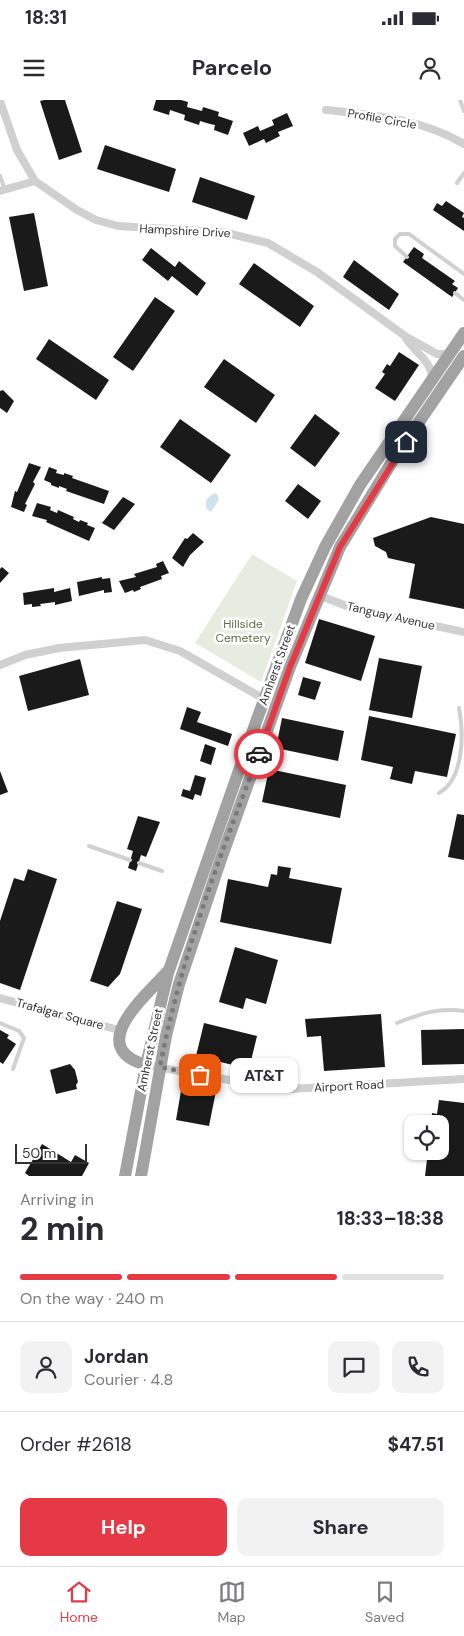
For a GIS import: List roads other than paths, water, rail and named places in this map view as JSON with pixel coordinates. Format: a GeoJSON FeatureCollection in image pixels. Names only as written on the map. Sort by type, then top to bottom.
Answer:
{"type":"FeatureCollection","features":[{"type":"Feature","properties":{"kind":"highway","name":"Amherst Street"},"geometry":{"type":"LineString","coordinates":[[126,1176],[146,1065],[170,969],[264,699],[302,599],[332,534],[360,485],[464,333]]}},
{"type":"Feature","properties":{"kind":"highway","name":"Amherst Street"},"geometry":{"type":"LineString","coordinates":[[141,1176],[172,1011],[197,928],[290,667],[318,595],[340,547],[358,516],[464,356]]}},
{"type":"Feature","properties":{"kind":"highway"},"geometry":{"type":"LineString","coordinates":[[146,1065],[131,1059],[124,1052],[120,1044],[119,1030],[127,1016],[170,969]]}},
{"type":"Feature","properties":{"kind":"street","name":"Hampshire Drive"},"geometry":{"type":"LineString","coordinates":[[0,101],[17,150],[35,181],[77,210],[106,223],[139,228],[223,232],[268,243],[317,272],[405,336],[437,354],[450,354]]}},
{"type":"Feature","properties":{"kind":"street","name":"Profile Circle"},"geometry":{"type":"LineString","coordinates":[[326,110],[398,120],[435,130],[464,144]]}},
{"type":"Feature","properties":{"kind":"street"},"geometry":{"type":"LineString","coordinates":[[2,191],[35,181]]}},
{"type":"Feature","properties":{"kind":"street","name":"Hampshire Drive"},"geometry":{"type":"LineString","coordinates":[[405,336],[415,352],[431,368],[432,380]]}},
{"type":"Feature","properties":{"kind":"street","name":"Tanguay Avenue"},"geometry":{"type":"LineString","coordinates":[[318,595],[352,608],[464,632]]}},
{"type":"Feature","properties":{"kind":"street"},"geometry":{"type":"LineString","coordinates":[[0,665],[25,655],[59,648],[144,640],[180,650],[264,699]]}},
{"type":"Feature","properties":{"kind":"street","name":"Trafalgar Square"},"geometry":{"type":"LineString","coordinates":[[0,998],[119,1030]]}},
{"type":"Feature","properties":{"kind":"street","name":"Airport Road"},"geometry":{"type":"LineString","coordinates":[[146,1065],[243,1083],[290,1089],[464,1080]]}},
{"type":"Feature","properties":{"kind":"lane"},"geometry":{"type":"LineString","coordinates":[[460,100],[464,111]]}},
{"type":"Feature","properties":{"kind":"lane"},"geometry":{"type":"LineString","coordinates":[[457,183],[464,174]]}},
{"type":"Feature","properties":{"kind":"lane"},"geometry":{"type":"LineString","coordinates":[[0,176],[2,191]]}},
{"type":"Feature","properties":{"kind":"lane"},"geometry":{"type":"LineString","coordinates":[[407,257],[394,246],[395,239],[400,234],[409,234],[464,274]]}},
{"type":"Feature","properties":{"kind":"lane"},"geometry":{"type":"LineString","coordinates":[[455,293],[464,300]]}},
{"type":"Feature","properties":{"kind":"lane"},"geometry":{"type":"LineString","coordinates":[[439,794],[452,781],[462,749],[464,726],[459,708]]}},
{"type":"Feature","properties":{"kind":"lane"},"geometry":{"type":"LineString","coordinates":[[89,846],[130,860]]}},
{"type":"Feature","properties":{"kind":"lane"},"geometry":{"type":"LineString","coordinates":[[139,863],[162,870]]}},
{"type":"Feature","properties":{"kind":"lane"},"geometry":{"type":"LineString","coordinates":[[397,1023],[436,1010],[464,1011]]}},
{"type":"Feature","properties":{"kind":"lane"},"geometry":{"type":"LineString","coordinates":[[0,1023],[19,1031],[24,1038],[13,1069]]}},
{"type":"Feature","properties":{"kind":"water"},"geometry":{"type":"Polygon","coordinates":[[[214,493],[217,494],[219,500],[211,512],[206,508],[206,500],[214,493]]]}},
{"type":"Feature","properties":{"kind":"place","name":"AT&T"},"geometry":{"type":"Point","coordinates":[200,1075]}},
{"type":"Feature","properties":{"kind":"park label","name":"Hillside Cemetery"},"geometry":{"type":"Point","coordinates":[243,631]}}]}
